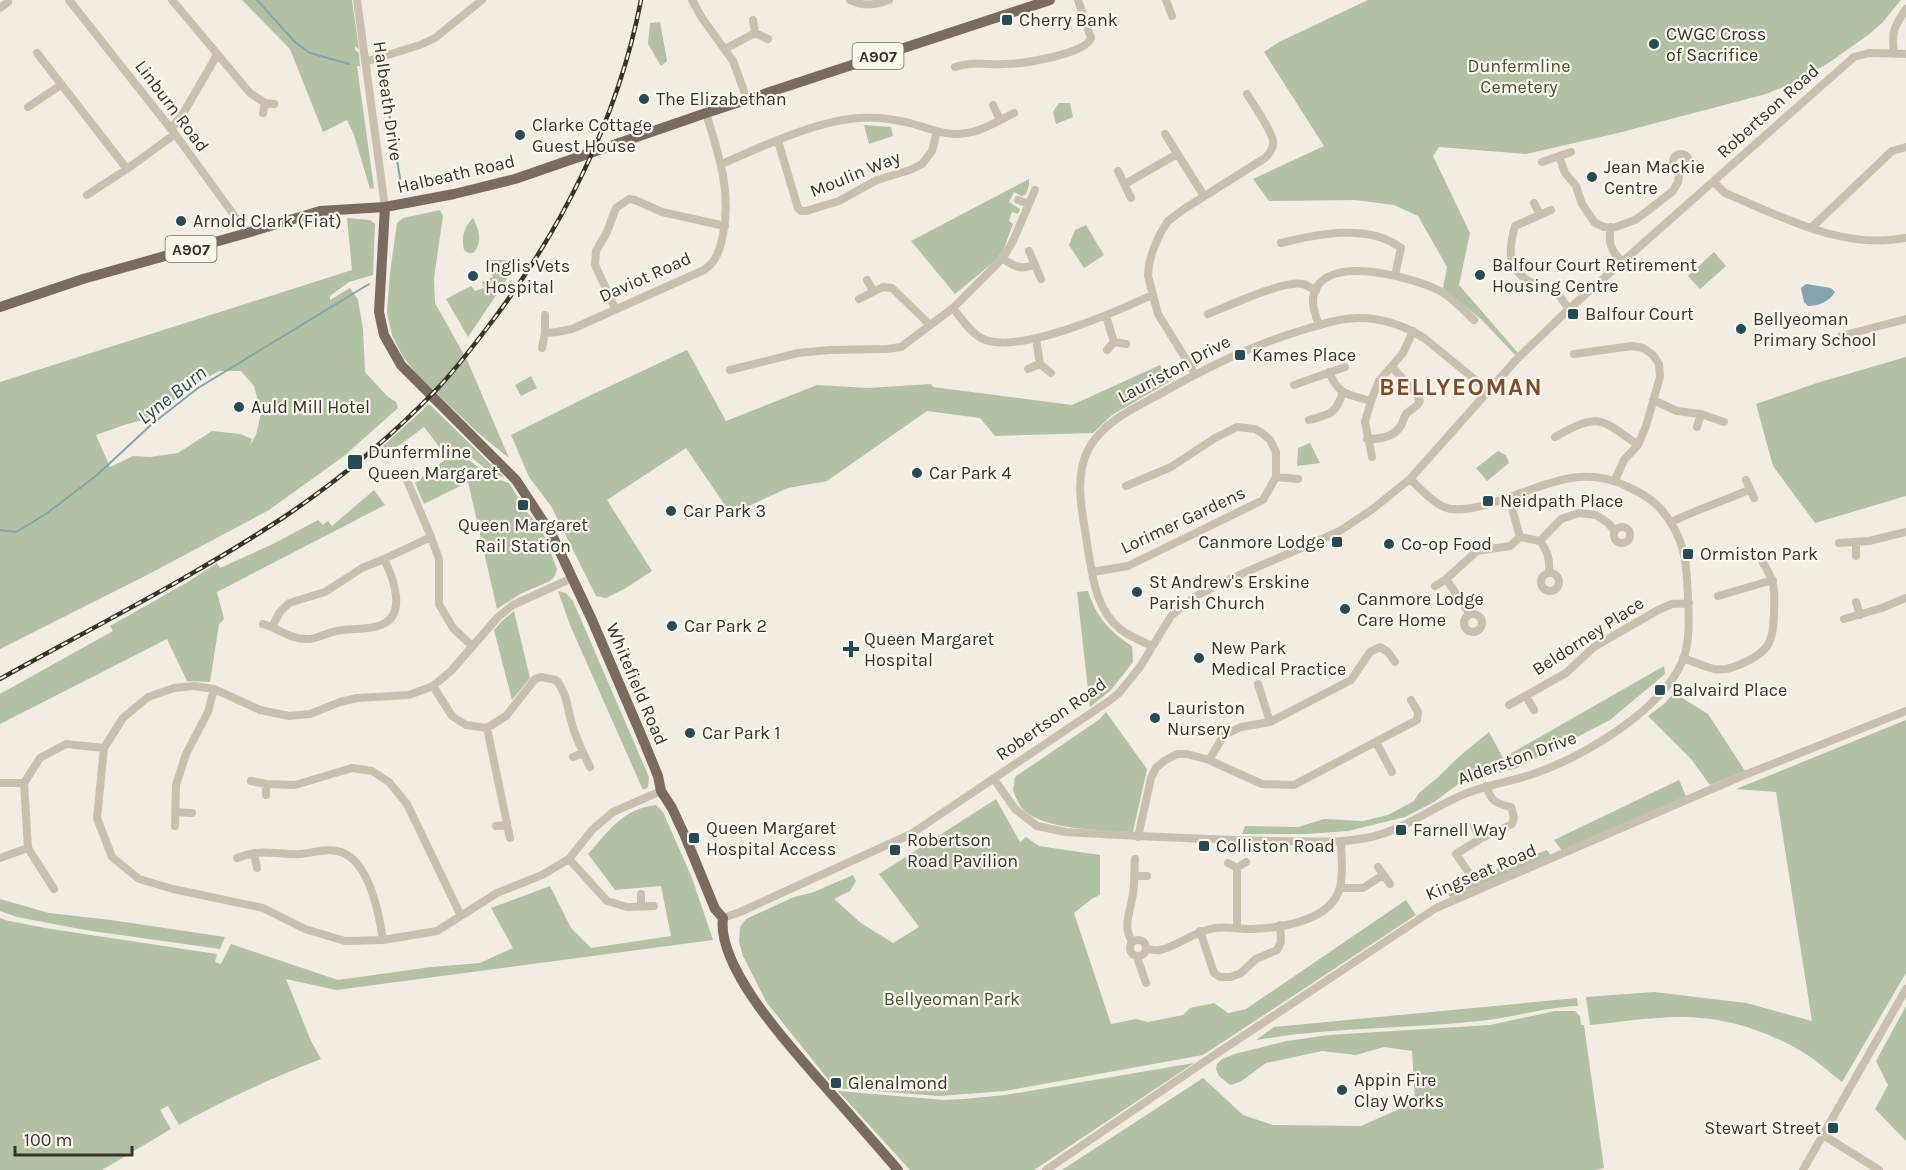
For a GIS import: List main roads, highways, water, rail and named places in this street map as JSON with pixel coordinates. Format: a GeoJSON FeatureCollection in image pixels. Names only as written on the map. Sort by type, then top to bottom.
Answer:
{"type":"FeatureCollection","features":[{"type":"Feature","properties":{"kind":"main road","name":"Halbeath Road"},"geometry":{"type":"LineString","coordinates":[[0,307],[83,279],[320,211],[385,207],[457,194],[515,179],[706,112],[1050,0]]}},
{"type":"Feature","properties":{"kind":"main road","name":"Whitefield Road"},"geometry":{"type":"LineString","coordinates":[[385,207],[379,312],[388,345],[409,374],[516,480],[545,522],[642,737],[658,776],[661,791],[685,836],[715,909],[723,918],[721,930],[736,969],[759,1007],[785,1041],[898,1170]]}},
{"type":"Feature","properties":{"kind":"water"},"geometry":{"type":"Polygon","coordinates":[[[1806,284],[1831,288],[1835,292],[1823,303],[1808,306],[1804,302],[1801,288],[1806,284]]]}},
{"type":"Feature","properties":{"kind":"waterway","name":"Lyne Burn"},"geometry":{"type":"LineString","coordinates":[[257,0],[295,42],[310,53],[349,64]]}},
{"type":"Feature","properties":{"kind":"waterway","name":"Lyne Burn"},"geometry":{"type":"LineString","coordinates":[[378,69],[385,71],[387,101],[402,190]]}},
{"type":"Feature","properties":{"kind":"waterway","name":"Lyne Burn"},"geometry":{"type":"LineString","coordinates":[[0,530],[16,532],[46,514],[97,475],[152,424],[198,388],[369,284]]}},
{"type":"Feature","properties":{"kind":"railway"},"geometry":{"type":"LineString","coordinates":[[0,679],[179,581],[284,517],[364,457],[437,389],[469,352],[514,292],[562,214],[583,173],[618,89],[641,0]]}},
{"type":"Feature","properties":{"kind":"place","name":"Cherry Bank"},"geometry":{"type":"Point","coordinates":[1007,20]}},
{"type":"Feature","properties":{"kind":"place","name":"CWGC Cross of Sacrifice"},"geometry":{"type":"Point","coordinates":[1654,44]}},
{"type":"Feature","properties":{"kind":"place","name":"The Elizabethan"},"geometry":{"type":"Point","coordinates":[644,99]}},
{"type":"Feature","properties":{"kind":"place","name":"Clarke Cottage Guest House"},"geometry":{"type":"Point","coordinates":[520,135]}},
{"type":"Feature","properties":{"kind":"place","name":"Jean Mackie Centre"},"geometry":{"type":"Point","coordinates":[1592,177]}},
{"type":"Feature","properties":{"kind":"place","name":"Arnold Clark (Fiat)"},"geometry":{"type":"Point","coordinates":[181,221]}},
{"type":"Feature","properties":{"kind":"place","name":"Balfour Court Retirement Housing Centre"},"geometry":{"type":"Point","coordinates":[1480,275]}},
{"type":"Feature","properties":{"kind":"place","name":"Inglis Vets Hospital"},"geometry":{"type":"Point","coordinates":[473,276]}},
{"type":"Feature","properties":{"kind":"place","name":"Balfour Court"},"geometry":{"type":"Point","coordinates":[1573,314]}},
{"type":"Feature","properties":{"kind":"place","name":"Bellyeoman Primary School"},"geometry":{"type":"Point","coordinates":[1741,329]}},
{"type":"Feature","properties":{"kind":"place","name":"Kames Place"},"geometry":{"type":"Point","coordinates":[1240,355]}},
{"type":"Feature","properties":{"kind":"place","name":"Auld Mill Hotel"},"geometry":{"type":"Point","coordinates":[239,407]}},
{"type":"Feature","properties":{"kind":"place","name":"Dunfermline Queen Margaret"},"geometry":{"type":"Point","coordinates":[355,462]}},
{"type":"Feature","properties":{"kind":"place","name":"Car Park 4"},"geometry":{"type":"Point","coordinates":[917,473]}},
{"type":"Feature","properties":{"kind":"place","name":"Neidpath Place"},"geometry":{"type":"Point","coordinates":[1488,501]}},
{"type":"Feature","properties":{"kind":"place","name":"Queen Margaret Rail Station"},"geometry":{"type":"Point","coordinates":[523,505]}},
{"type":"Feature","properties":{"kind":"place","name":"Car Park 3"},"geometry":{"type":"Point","coordinates":[671,511]}},
{"type":"Feature","properties":{"kind":"place","name":"Canmore Lodge"},"geometry":{"type":"Point","coordinates":[1337,542]}},
{"type":"Feature","properties":{"kind":"place","name":"Co-op Food"},"geometry":{"type":"Point","coordinates":[1389,544]}},
{"type":"Feature","properties":{"kind":"place","name":"Ormiston Park"},"geometry":{"type":"Point","coordinates":[1688,554]}},
{"type":"Feature","properties":{"kind":"place","name":"St Andrew's Erskine Parish Church"},"geometry":{"type":"Point","coordinates":[1137,592]}},
{"type":"Feature","properties":{"kind":"place","name":"Canmore Lodge Care Home"},"geometry":{"type":"Point","coordinates":[1345,609]}},
{"type":"Feature","properties":{"kind":"place","name":"Car Park 2"},"geometry":{"type":"Point","coordinates":[672,626]}},
{"type":"Feature","properties":{"kind":"place","name":"Queen Margaret Hospital"},"geometry":{"type":"Point","coordinates":[851,649]}},
{"type":"Feature","properties":{"kind":"place","name":"New Park Medical Practice"},"geometry":{"type":"Point","coordinates":[1199,658]}},
{"type":"Feature","properties":{"kind":"place","name":"Balvaird Place"},"geometry":{"type":"Point","coordinates":[1660,690]}},
{"type":"Feature","properties":{"kind":"place","name":"Lauriston Nursery"},"geometry":{"type":"Point","coordinates":[1155,718]}},
{"type":"Feature","properties":{"kind":"place","name":"Car Park 1"},"geometry":{"type":"Point","coordinates":[690,733]}},
{"type":"Feature","properties":{"kind":"place","name":"Farnell Way"},"geometry":{"type":"Point","coordinates":[1401,830]}},
{"type":"Feature","properties":{"kind":"place","name":"Queen Margaret Hospital Access"},"geometry":{"type":"Point","coordinates":[694,838]}},
{"type":"Feature","properties":{"kind":"place","name":"Colliston Road"},"geometry":{"type":"Point","coordinates":[1204,846]}},
{"type":"Feature","properties":{"kind":"place","name":"Robertson Road Pavilion"},"geometry":{"type":"Point","coordinates":[895,850]}},
{"type":"Feature","properties":{"kind":"place","name":"Glenalmond"},"geometry":{"type":"Point","coordinates":[836,1083]}},
{"type":"Feature","properties":{"kind":"place","name":"Appin Fire Clay Works"},"geometry":{"type":"Point","coordinates":[1342,1090]}},
{"type":"Feature","properties":{"kind":"place","name":"Stewart Street"},"geometry":{"type":"Point","coordinates":[1833,1128]}},
{"type":"Feature","properties":{"kind":"district","name":"BELLYEOMAN"},"geometry":{"type":"Point","coordinates":[1461,387]}},
{"type":"Feature","properties":{"kind":"park label","name":"Dunfermline Cemetery"},"geometry":{"type":"Point","coordinates":[1519,76]}},
{"type":"Feature","properties":{"kind":"park label","name":"Bellyeoman Park"},"geometry":{"type":"Point","coordinates":[952,999]}}]}
